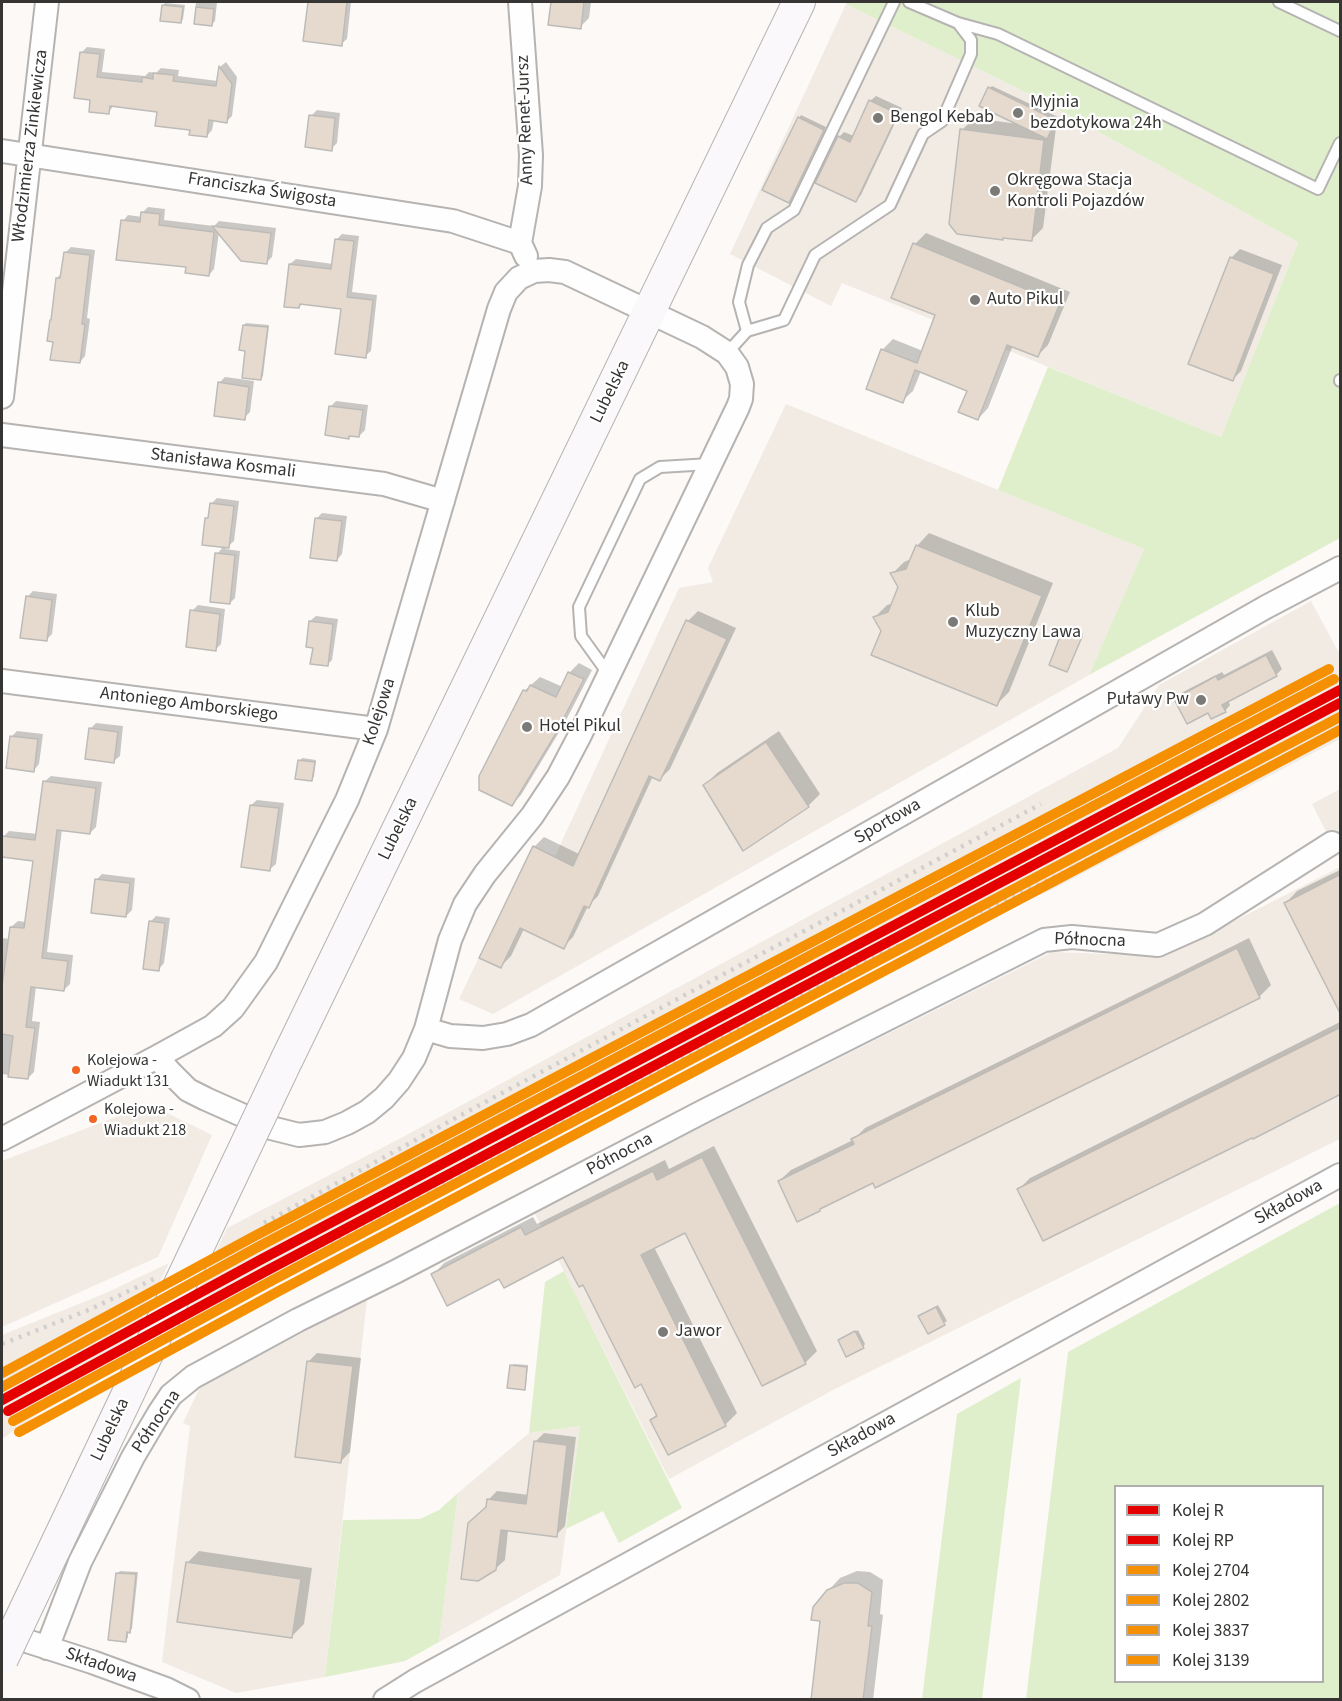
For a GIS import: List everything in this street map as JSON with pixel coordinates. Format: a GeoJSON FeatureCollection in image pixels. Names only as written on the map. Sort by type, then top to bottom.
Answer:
{"type":"FeatureCollection","features":[{"type":"Feature","properties":{"kind":"main road","name":"Lubelska"},"geometry":{"type":"LineString","coordinates":[[2,1659],[287,1059],[799,2]]}},
{"type":"Feature","properties":{"kind":"street","name":"Włodzimierza Zinkiewicza"},"geometry":{"type":"LineString","coordinates":[[2,397],[47,2]]}},
{"type":"Feature","properties":{"kind":"street","name":"Anny Renet-Jursz"},"geometry":{"type":"LineString","coordinates":[[520,2],[531,155],[530,186],[520,243]]}},
{"type":"Feature","properties":{"kind":"street","name":"Franciszka Świgosta"},"geometry":{"type":"LineString","coordinates":[[2,151],[453,221],[520,243]]}},
{"type":"Feature","properties":{"kind":"street"},"geometry":{"type":"LineString","coordinates":[[157,1057],[188,1090],[271,1128],[299,1135],[325,1132],[347,1123],[367,1112],[384,1098],[414,1058],[426,1029],[450,940],[465,904],[485,874],[532,816],[558,777],[741,399],[742,384],[737,367],[727,353],[702,337],[565,272],[534,271],[520,243]]}},
{"type":"Feature","properties":{"kind":"street","name":"Kolejowa"},"geometry":{"type":"LineString","coordinates":[[2,1139],[213,1026],[233,1008],[266,962],[347,800],[376,729],[502,300],[519,278],[534,271]]}},
{"type":"Feature","properties":{"kind":"street","name":"Stanisława Kosmali"},"geometry":{"type":"LineString","coordinates":[[2,435],[384,484],[443,501]]}},
{"type":"Feature","properties":{"kind":"street","name":"Sportowa"},"geometry":{"type":"LineString","coordinates":[[426,1029],[450,1036],[483,1038],[507,1034],[531,1025],[1257,612],[1341,568]]}},
{"type":"Feature","properties":{"kind":"street","name":"Antoniego Amborskiego"},"geometry":{"type":"LineString","coordinates":[[2,681],[376,729]]}},
{"type":"Feature","properties":{"kind":"street","name":"Północna"},"geometry":{"type":"LineString","coordinates":[[47,1648],[80,1562],[133,1457],[171,1395],[193,1377],[298,1320],[396,1272],[704,1111],[1044,940],[1072,937],[1158,945],[1205,924],[1336,843]]}},
{"type":"Feature","properties":{"kind":"street","name":"Składowa"},"geometry":{"type":"LineString","coordinates":[[385,1700],[415,1681],[1341,1175]]}},
{"type":"Feature","properties":{"kind":"street","name":"Składowa"},"geometry":{"type":"LineString","coordinates":[[2,1633],[166,1689],[188,1700]]}},
{"type":"Feature","properties":{"kind":"lane"},"geometry":{"type":"LineString","coordinates":[[747,331],[739,302],[748,265],[767,228],[794,210],[894,2]]}},
{"type":"Feature","properties":{"kind":"lane"},"geometry":{"type":"LineString","coordinates":[[909,2],[958,23],[998,34],[1318,189],[1341,143]]}},
{"type":"Feature","properties":{"kind":"lane"},"geometry":{"type":"LineString","coordinates":[[1279,2],[1341,31]]}},
{"type":"Feature","properties":{"kind":"lane"},"geometry":{"type":"LineString","coordinates":[[727,353],[747,331],[784,320],[814,255],[890,205],[923,134],[942,121],[971,54],[971,40],[958,23]]}},
{"type":"Feature","properties":{"kind":"lane"},"geometry":{"type":"LineString","coordinates":[[609,675],[581,636],[579,607],[640,479],[660,467],[710,464]]}},
{"type":"Feature","properties":{"kind":"shaded area"},"geometry":{"type":"Polygon","coordinates":[[[846,4],[1037,98],[1298,242],[1221,437],[842,283],[831,306],[730,254],[846,4]]]}},
{"type":"Feature","properties":{"kind":"shaded area"},"geometry":{"type":"Polygon","coordinates":[[[786,404],[1144,549],[1089,675],[493,1014],[459,999],[532,846],[555,856],[679,588],[713,582],[708,568],[786,404]]]}},
{"type":"Feature","properties":{"kind":"shaded area"},"geometry":{"type":"Polygon","coordinates":[[[1311,601],[1340,655],[1340,739],[1055,888],[856,976],[179,1330],[227,1228],[403,1137],[1118,748],[1159,685],[1311,601]]]}},
{"type":"Feature","properties":{"kind":"shaded area"},"geometry":{"type":"Polygon","coordinates":[[[1340,789],[1340,859],[1312,804],[1340,789]]]}},
{"type":"Feature","properties":{"kind":"shaded area"},"geometry":{"type":"Polygon","coordinates":[[[1340,867],[1340,1139],[833,1390],[669,1479],[534,1212],[1052,952],[1166,956],[1340,867]]]}},
{"type":"Feature","properties":{"kind":"shaded area"},"geometry":{"type":"Polygon","coordinates":[[[149,1104],[212,1135],[158,1257],[2,1327],[2,1161],[149,1104]]]}},
{"type":"Feature","properties":{"kind":"shaded area"},"geometry":{"type":"Polygon","coordinates":[[[169,1263],[122,1360],[62,1397],[2,1439],[2,1335],[106,1293],[169,1263]]]}},
{"type":"Feature","properties":{"kind":"shaded area"},"geometry":{"type":"Polygon","coordinates":[[[367,1299],[325,1677],[236,1693],[162,1662],[190,1426],[183,1423],[200,1387],[367,1299]]]}},
{"type":"Feature","properties":{"kind":"shaded area"},"geometry":{"type":"Polygon","coordinates":[[[580,1426],[560,1575],[439,1642],[458,1493],[529,1433],[580,1426]]]}},
{"type":"Feature","properties":{"kind":"green space"},"geometry":{"type":"Polygon","coordinates":[[[847,2],[1340,2],[1340,538],[1089,675],[1144,549],[998,490],[1048,367],[1221,437],[1298,242],[1037,98],[846,4],[847,2]]]}},
{"type":"Feature","properties":{"kind":"green space"},"geometry":{"type":"Polygon","coordinates":[[[1340,1203],[1340,1699],[1026,1699],[1068,1352],[1340,1203]]]}},
{"type":"Feature","properties":{"kind":"green space"},"geometry":{"type":"Polygon","coordinates":[[[564,1271],[682,1508],[619,1543],[603,1511],[566,1529],[580,1426],[529,1433],[545,1282],[564,1271]]]}},
{"type":"Feature","properties":{"kind":"green space"},"geometry":{"type":"Polygon","coordinates":[[[1021,1378],[982,1699],[922,1699],[957,1414],[1021,1378]]]}},
{"type":"Feature","properties":{"kind":"green space"},"geometry":{"type":"Polygon","coordinates":[[[458,1493],[439,1642],[405,1661],[325,1677],[343,1520],[420,1519],[439,1510],[458,1493]]]}},
{"type":"Feature","properties":{"kind":"building"},"geometry":{"type":"Polygon","coordinates":[[[308,2],[347,2],[342,46],[303,41],[308,2]]]}},
{"type":"Feature","properties":{"kind":"building"},"geometry":{"type":"Polygon","coordinates":[[[551,2],[584,2],[581,29],[548,25],[551,2]]]}},
{"type":"Feature","properties":{"kind":"building"},"geometry":{"type":"Polygon","coordinates":[[[162,5],[183,7],[181,23],[160,21],[162,5]]]}},
{"type":"Feature","properties":{"kind":"building"},"geometry":{"type":"Polygon","coordinates":[[[196,7],[214,9],[212,26],[194,24],[196,7]]]}},
{"type":"Feature","properties":{"kind":"building"},"geometry":{"type":"Polygon","coordinates":[[[80,52],[100,54],[97,77],[142,82],[142,77],[153,79],[153,73],[174,75],[173,81],[216,86],[219,66],[232,84],[227,123],[209,120],[207,137],[189,135],[190,130],[155,126],[157,112],[110,106],[109,114],[89,112],[90,100],[74,98],[80,52]]]}},
{"type":"Feature","properties":{"kind":"building","name":"Myjnia bezdotykowa 24h"},"geometry":{"type":"Polygon","coordinates":[[[988,87],[1056,120],[1047,139],[979,106],[988,87]]]}},
{"type":"Feature","properties":{"kind":"building"},"geometry":{"type":"Polygon","coordinates":[[[869,100],[898,114],[856,202],[815,183],[838,136],[850,142],[869,100]]]}},
{"type":"Feature","properties":{"kind":"building"},"geometry":{"type":"Polygon","coordinates":[[[309,115],[335,118],[332,151],[305,147],[309,115]]]}},
{"type":"Feature","properties":{"kind":"building"},"geometry":{"type":"Polygon","coordinates":[[[798,117],[824,130],[789,203],[762,190],[798,117]]]}},
{"type":"Feature","properties":{"kind":"building","name":"Okręgowa Stacja Kontroli Pojazdów"},"geometry":{"type":"Polygon","coordinates":[[[960,129],[1044,140],[1032,241],[957,234],[949,224],[960,129]]]}},
{"type":"Feature","properties":{"kind":"building"},"geometry":{"type":"Polygon","coordinates":[[[141,212],[160,214],[159,225],[214,232],[209,276],[185,273],[186,267],[116,260],[121,220],[140,222],[141,212]]]}},
{"type":"Feature","properties":{"kind":"building"},"geometry":{"type":"Polygon","coordinates":[[[212,226],[271,233],[267,264],[241,261],[212,226]]]}},
{"type":"Feature","properties":{"kind":"building"},"geometry":{"type":"Polygon","coordinates":[[[335,239],[354,241],[347,297],[373,300],[366,358],[335,354],[341,309],[300,304],[299,308],[284,307],[289,264],[331,269],[335,239]]]}},
{"type":"Feature","properties":{"kind":"building"},"geometry":{"type":"Polygon","coordinates":[[[913,243],[1060,303],[1038,357],[1007,345],[978,420],[958,412],[967,391],[915,370],[903,403],[866,389],[881,349],[917,363],[935,315],[891,298],[913,243]]]}},
{"type":"Feature","properties":{"kind":"building"},"geometry":{"type":"Polygon","coordinates":[[[64,252],[90,255],[80,363],[50,360],[53,342],[47,341],[56,278],[60,278],[64,252]]]}},
{"type":"Feature","properties":{"kind":"building"},"geometry":{"type":"Polygon","coordinates":[[[1230,257],[1274,274],[1233,381],[1188,364],[1230,257]]]}},
{"type":"Feature","properties":{"kind":"building"},"geometry":{"type":"Polygon","coordinates":[[[243,325],[268,327],[261,380],[242,378],[245,351],[239,350],[243,325]]]}},
{"type":"Feature","properties":{"kind":"building"},"geometry":{"type":"Polygon","coordinates":[[[218,382],[249,387],[245,420],[214,416],[218,382]]]}},
{"type":"Feature","properties":{"kind":"building"},"geometry":{"type":"Polygon","coordinates":[[[329,406],[363,410],[359,437],[349,436],[349,439],[325,435],[329,406]]]}},
{"type":"Feature","properties":{"kind":"building"},"geometry":{"type":"Polygon","coordinates":[[[210,503],[234,506],[229,548],[202,545],[205,518],[208,518],[210,503]]]}},
{"type":"Feature","properties":{"kind":"building"},"geometry":{"type":"Polygon","coordinates":[[[315,518],[342,521],[337,561],[310,558],[315,518]]]}},
{"type":"Feature","properties":{"kind":"building","name":"Klub Muzyczny Lawa"},"geometry":{"type":"Polygon","coordinates":[[[916,545],[1042,596],[997,706],[871,655],[881,631],[873,617],[888,612],[898,587],[890,573],[906,569],[916,545]]]}},
{"type":"Feature","properties":{"kind":"building"},"geometry":{"type":"Polygon","coordinates":[[[215,553],[235,555],[230,604],[210,602],[215,553]]]}},
{"type":"Feature","properties":{"kind":"building"},"geometry":{"type":"Polygon","coordinates":[[[26,596],[52,600],[47,641],[20,638],[26,596]]]}},
{"type":"Feature","properties":{"kind":"building"},"geometry":{"type":"Polygon","coordinates":[[[190,610],[220,614],[216,651],[186,647],[190,610]]]}},
{"type":"Feature","properties":{"kind":"building"},"geometry":{"type":"Polygon","coordinates":[[[686,620],[727,639],[660,781],[649,776],[589,908],[584,906],[564,949],[520,928],[501,968],[479,958],[533,846],[573,866],[686,620]]]}},
{"type":"Feature","properties":{"kind":"building"},"geometry":{"type":"Polygon","coordinates":[[[309,621],[333,624],[328,666],[310,664],[313,648],[306,647],[309,621]]]}},
{"type":"Feature","properties":{"kind":"building"},"geometry":{"type":"Polygon","coordinates":[[[1063,629],[1082,637],[1067,672],[1049,665],[1063,629]]]}},
{"type":"Feature","properties":{"kind":"building"},"geometry":{"type":"Polygon","coordinates":[[[1266,655],[1277,676],[1222,705],[1226,712],[1211,719],[1208,713],[1187,724],[1174,699],[1216,676],[1218,680],[1266,655]]]}},
{"type":"Feature","properties":{"kind":"building"},"geometry":{"type":"Polygon","coordinates":[[[568,672],[584,679],[555,735],[512,806],[479,790],[479,776],[523,690],[527,691],[530,685],[556,697],[568,672]]]}},
{"type":"Feature","properties":{"kind":"building"},"geometry":{"type":"Polygon","coordinates":[[[89,728],[118,732],[114,763],[85,759],[89,728]]]}},
{"type":"Feature","properties":{"kind":"building"},"geometry":{"type":"Polygon","coordinates":[[[10,736],[38,739],[34,772],[6,768],[10,736]]]}},
{"type":"Feature","properties":{"kind":"building"},"geometry":{"type":"Polygon","coordinates":[[[766,742],[809,807],[743,851],[703,785],[766,742]]]}},
{"type":"Feature","properties":{"kind":"building"},"geometry":{"type":"Polygon","coordinates":[[[298,760],[315,762],[312,781],[295,779],[298,760]]]}},
{"type":"Feature","properties":{"kind":"building"},"geometry":{"type":"Polygon","coordinates":[[[43,781],[96,788],[90,834],[57,830],[42,958],[68,961],[64,991],[31,987],[26,1027],[35,1028],[28,1079],[8,1077],[13,1036],[2,1034],[2,986],[10,927],[24,928],[33,861],[2,857],[2,836],[35,840],[43,781]]]}},
{"type":"Feature","properties":{"kind":"building"},"geometry":{"type":"Polygon","coordinates":[[[250,805],[279,808],[270,871],[241,867],[250,805]]]}},
{"type":"Feature","properties":{"kind":"building"},"geometry":{"type":"Polygon","coordinates":[[[1341,874],[1341,1015],[1284,903],[1341,874]]]}},
{"type":"Feature","properties":{"kind":"building"},"geometry":{"type":"Polygon","coordinates":[[[95,879],[130,883],[126,917],[91,913],[95,879]]]}},
{"type":"Feature","properties":{"kind":"building"},"geometry":{"type":"Polygon","coordinates":[[[149,921],[165,923],[159,971],[143,969],[149,921]]]}},
{"type":"Feature","properties":{"kind":"building"},"geometry":{"type":"Polygon","coordinates":[[[1237,948],[1260,998],[875,1188],[873,1183],[797,1222],[778,1181],[854,1144],[851,1139],[1237,948]]]}},
{"type":"Feature","properties":{"kind":"building"},"geometry":{"type":"Polygon","coordinates":[[[1341,1027],[1341,1094],[1043,1241],[1017,1189],[1341,1027]]]}},
{"type":"Feature","properties":{"kind":"building"},"geometry":{"type":"Polygon","coordinates":[[[702,1157],[806,1364],[762,1386],[685,1233],[641,1255],[726,1426],[668,1455],[650,1420],[657,1416],[641,1384],[635,1388],[583,1285],[579,1287],[563,1257],[504,1288],[499,1279],[447,1306],[431,1274],[521,1227],[525,1235],[653,1171],[657,1180],[702,1157]]]}},
{"type":"Feature","properties":{"kind":"building"},"geometry":{"type":"Polygon","coordinates":[[[936,1307],[945,1325],[928,1334],[918,1316],[936,1307]]]}},
{"type":"Feature","properties":{"kind":"building"},"geometry":{"type":"Polygon","coordinates":[[[855,1331],[864,1348],[846,1357],[838,1340],[855,1331]]]}},
{"type":"Feature","properties":{"kind":"building"},"geometry":{"type":"Polygon","coordinates":[[[307,1361],[353,1366],[341,1463],[295,1457],[307,1361]]]}},
{"type":"Feature","properties":{"kind":"building"},"geometry":{"type":"Polygon","coordinates":[[[510,1365],[527,1367],[525,1390],[507,1388],[510,1365]]]}},
{"type":"Feature","properties":{"kind":"building"},"geometry":{"type":"Polygon","coordinates":[[[534,1441],[567,1445],[557,1537],[501,1530],[496,1570],[478,1581],[461,1579],[468,1523],[486,1507],[487,1499],[526,1504],[534,1441]]]}},
{"type":"Feature","properties":{"kind":"building"},"geometry":{"type":"Polygon","coordinates":[[[186,1562],[301,1579],[292,1638],[177,1622],[186,1562]]]}},
{"type":"Feature","properties":{"kind":"building"},"geometry":{"type":"Polygon","coordinates":[[[116,1573],[136,1574],[130,1633],[127,1632],[126,1642],[108,1640],[116,1573]]]}},
{"type":"Feature","properties":{"kind":"building"},"geometry":{"type":"Polygon","coordinates":[[[844,1583],[858,1583],[872,1592],[868,1626],[872,1626],[863,1700],[811,1700],[820,1621],[811,1620],[813,1607],[827,1590],[844,1583]]]}},
{"type":"Feature","properties":{"kind":"railway"},"geometry":{"type":"LineString","coordinates":[[314,1250],[865,960],[1000,903],[1059,875],[1340,727]]}},
{"type":"Feature","properties":{"kind":"railway"},"geometry":{"type":"LineString","coordinates":[[264,1223],[1041,804]]}},
{"type":"Feature","properties":{"kind":"railway"},"geometry":{"type":"LineString","coordinates":[[2,1344],[91,1309],[158,1277]]}},
{"type":"Feature","properties":{"kind":"rail line","name":"3837"},"geometry":{"type":"LineString","coordinates":[[2,1373],[251,1238],[1329,669]]}},
{"type":"Feature","properties":{"kind":"rail line","name":"2704"},"geometry":{"type":"LineString","coordinates":[[2,1387],[256,1248],[1334,679]]}},
{"type":"Feature","properties":{"kind":"rail line","name":"R"},"geometry":{"type":"LineString","coordinates":[[2,1400],[262,1259],[1340,690]]}},
{"type":"Feature","properties":{"kind":"rail line","name":"RP"},"geometry":{"type":"LineString","coordinates":[[8,1411],[268,1270],[1340,703]]}},
{"type":"Feature","properties":{"kind":"rail line","name":"2802"},"geometry":{"type":"LineString","coordinates":[[13,1421],[273,1280],[1340,717]]}},
{"type":"Feature","properties":{"kind":"rail line","name":"3139"},"geometry":{"type":"LineString","coordinates":[[19,1432],[279,1291],[1340,730]]}},
{"type":"Feature","properties":{"kind":"place","name":"Myjnia bezdotykowa 24h"},"geometry":{"type":"Point","coordinates":[1018,113]}},
{"type":"Feature","properties":{"kind":"place","name":"Bengol Kebab"},"geometry":{"type":"Point","coordinates":[878,118]}},
{"type":"Feature","properties":{"kind":"place","name":"Okręgowa Stacja Kontroli Pojazdów"},"geometry":{"type":"Point","coordinates":[995,191]}},
{"type":"Feature","properties":{"kind":"place","name":"Auto Pikul"},"geometry":{"type":"Point","coordinates":[975,300]}},
{"type":"Feature","properties":{"kind":"place","name":"Klub Muzyczny Lawa"},"geometry":{"type":"Point","coordinates":[953,622]}},
{"type":"Feature","properties":{"kind":"place","name":"Puławy Pw"},"geometry":{"type":"Point","coordinates":[1201,700]}},
{"type":"Feature","properties":{"kind":"place","name":"Hotel Pikul"},"geometry":{"type":"Point","coordinates":[527,727]}},
{"type":"Feature","properties":{"kind":"place","name":"Kolejowa - Wiadukt 131"},"geometry":{"type":"Point","coordinates":[76,1070]}},
{"type":"Feature","properties":{"kind":"place","name":"Kolejowa - Wiadukt 218"},"geometry":{"type":"Point","coordinates":[93,1119]}},
{"type":"Feature","properties":{"kind":"place","name":"Jawor"},"geometry":{"type":"Point","coordinates":[663,1332]}}]}
